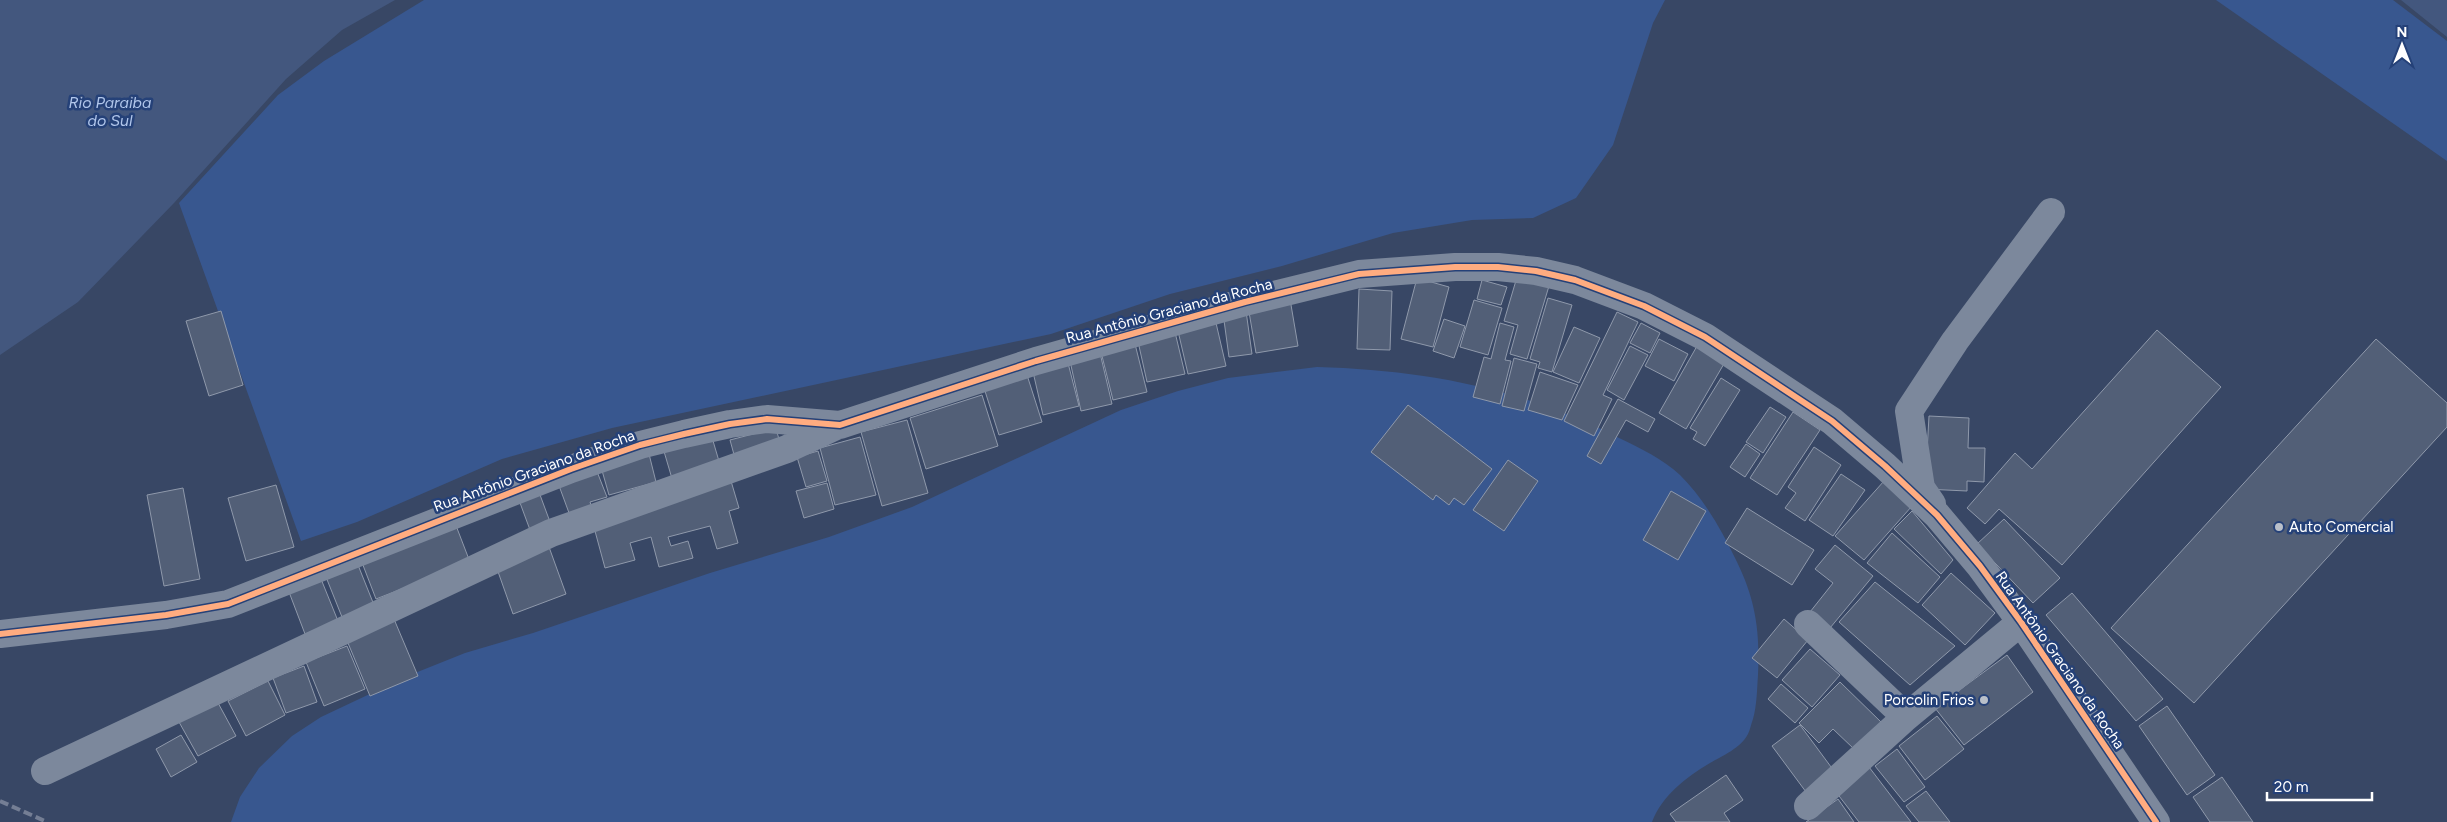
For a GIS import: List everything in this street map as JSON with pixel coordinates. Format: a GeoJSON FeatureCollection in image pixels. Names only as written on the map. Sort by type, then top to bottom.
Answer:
{"type":"FeatureCollection","features":[{"type":"Feature","properties":{"kind":"street"},"geometry":{"type":"LineString","coordinates":[[1950,530],[1921,488],[1909,411],[1955,341],[2051,212]]}},
{"type":"Feature","properties":{"kind":"street","name":"Rua Antônio Graciano da Rocha"},"geometry":{"type":"LineString","coordinates":[[0,634],[166,615],[228,604],[470,507],[640,445],[666,438],[730,424],[767,419],[840,425],[1036,361],[1253,300],[1359,274],[1455,267],[1498,267],[1536,271],[1575,280],[1644,306],[1705,337],[1832,421],[1885,466],[1950,530],[1980,566],[2021,622],[2156,822]]}},
{"type":"Feature","properties":{"kind":"street"},"geometry":{"type":"LineString","coordinates":[[45,771],[551,533],[786,449],[840,425]]}},
{"type":"Feature","properties":{"kind":"street"},"geometry":{"type":"LineString","coordinates":[[1808,806],[1906,716],[2021,622]]}},
{"type":"Feature","properties":{"kind":"street"},"geometry":{"type":"LineString","coordinates":[[1808,624],[1906,716]]}},
{"type":"Feature","properties":{"kind":"shaded area"},"geometry":{"type":"Polygon","coordinates":[[[424,0],[1665,0],[1653,23],[1613,145],[1576,198],[1533,218],[1472,220],[1393,233],[1282,266],[1170,294],[1051,334],[612,428],[502,459],[357,522],[301,541],[179,203],[278,95],[324,61],[424,0]]]}},
{"type":"Feature","properties":{"kind":"shaded area"},"geometry":{"type":"Polygon","coordinates":[[[2216,0],[2393,0],[2447,41],[2447,161],[2216,0]]]}},
{"type":"Feature","properties":{"kind":"shaded area"},"geometry":{"type":"Polygon","coordinates":[[[1317,367],[1396,372],[1472,385],[1509,394],[1583,421],[1651,454],[1680,475],[1705,505],[1719,527],[1743,576],[1753,604],[1758,645],[1757,697],[1749,732],[1745,739],[1736,747],[1701,768],[1676,788],[1662,804],[1652,822],[231,822],[240,797],[259,768],[292,736],[321,717],[410,675],[465,653],[533,633],[710,573],[829,537],[912,507],[1121,410],[1178,391],[1228,378],[1317,367]]]}},
{"type":"Feature","properties":{"kind":"water","name":"Rio Paraiba do Sul"},"geometry":{"type":"Polygon","coordinates":[[[0,0],[395,0],[342,30],[286,79],[174,203],[78,302],[0,355],[0,0]]]}},
{"type":"Feature","properties":{"kind":"water"},"geometry":{"type":"Polygon","coordinates":[[[2401,0],[2447,0],[2447,37],[2401,0]]]}},
{"type":"Feature","properties":{"kind":"building"},"geometry":{"type":"Polygon","coordinates":[[[1517,277],[1549,286],[1527,359],[1510,354],[1518,325],[1504,321],[1517,277]]]}},
{"type":"Feature","properties":{"kind":"building"},"geometry":{"type":"Polygon","coordinates":[[[1417,278],[1449,287],[1433,347],[1401,339],[1417,278]]]}},
{"type":"Feature","properties":{"kind":"building"},"geometry":{"type":"Polygon","coordinates":[[[1482,280],[1507,287],[1501,305],[1477,299],[1482,280]]]}},
{"type":"Feature","properties":{"kind":"building"},"geometry":{"type":"Polygon","coordinates":[[[1359,289],[1392,291],[1390,350],[1357,349],[1359,289]]]}},
{"type":"Feature","properties":{"kind":"building"},"geometry":{"type":"Polygon","coordinates":[[[1548,298],[1572,305],[1552,372],[1538,368],[1540,362],[1530,359],[1548,298]]]}},
{"type":"Feature","properties":{"kind":"building"},"geometry":{"type":"Polygon","coordinates":[[[1290,299],[1298,346],[1256,353],[1248,306],[1290,299]]]}},
{"type":"Feature","properties":{"kind":"building"},"geometry":{"type":"Polygon","coordinates":[[[1474,300],[1502,308],[1488,355],[1460,347],[1474,300]]]}},
{"type":"Feature","properties":{"kind":"building"},"geometry":{"type":"Polygon","coordinates":[[[221,311],[243,385],[209,396],[186,321],[221,311]]]}},
{"type":"Feature","properties":{"kind":"building"},"geometry":{"type":"Polygon","coordinates":[[[1246,311],[1252,354],[1229,357],[1223,313],[1246,311]]]}},
{"type":"Feature","properties":{"kind":"building"},"geometry":{"type":"Polygon","coordinates":[[[1617,312],[1638,322],[1603,395],[1612,399],[1594,436],[1564,421],[1617,312]]]}},
{"type":"Feature","properties":{"kind":"building"},"geometry":{"type":"Polygon","coordinates":[[[1444,319],[1465,326],[1454,358],[1433,351],[1444,319]]]}},
{"type":"Feature","properties":{"kind":"building"},"geometry":{"type":"Polygon","coordinates":[[[1216,323],[1226,366],[1188,374],[1178,331],[1216,323]]]}},
{"type":"Feature","properties":{"kind":"building"},"geometry":{"type":"Polygon","coordinates":[[[1500,323],[1514,327],[1505,360],[1511,361],[1500,404],[1473,397],[1484,357],[1491,359],[1500,323]]]}},
{"type":"Feature","properties":{"kind":"building"},"geometry":{"type":"Polygon","coordinates":[[[1641,323],[1660,333],[1650,353],[1630,343],[1641,323]]]}},
{"type":"Feature","properties":{"kind":"building"},"geometry":{"type":"Polygon","coordinates":[[[1574,327],[1600,338],[1579,383],[1553,372],[1574,327]]]}},
{"type":"Feature","properties":{"kind":"building"},"geometry":{"type":"Polygon","coordinates":[[[1174,328],[1185,374],[1147,382],[1137,337],[1174,328]]]}},
{"type":"Feature","properties":{"kind":"building"},"geometry":{"type":"Polygon","coordinates":[[[2157,330],[2221,387],[2062,565],[1999,509],[1985,524],[1967,508],[2015,453],[2032,469],[2157,330]]]}},
{"type":"Feature","properties":{"kind":"building"},"geometry":{"type":"Polygon","coordinates":[[[1659,339],[1688,354],[1674,381],[1645,366],[1659,339]]]}},
{"type":"Feature","properties":{"kind":"building","name":"Auto Comercial"},"geometry":{"type":"Polygon","coordinates":[[[2376,339],[2447,403],[2447,427],[2194,703],[2111,628],[2376,339]]]}},
{"type":"Feature","properties":{"kind":"building"},"geometry":{"type":"Polygon","coordinates":[[[1134,340],[1147,392],[1113,400],[1100,348],[1134,340]]]}},
{"type":"Feature","properties":{"kind":"building"},"geometry":{"type":"Polygon","coordinates":[[[1630,346],[1648,355],[1624,400],[1607,390],[1630,346]]]}},
{"type":"Feature","properties":{"kind":"building"},"geometry":{"type":"Polygon","coordinates":[[[1697,346],[1725,362],[1686,429],[1659,413],[1697,346]]]}},
{"type":"Feature","properties":{"kind":"building"},"geometry":{"type":"Polygon","coordinates":[[[1100,353],[1112,404],[1081,411],[1070,361],[1100,353]]]}},
{"type":"Feature","properties":{"kind":"building"},"geometry":{"type":"Polygon","coordinates":[[[1514,358],[1537,364],[1524,411],[1502,406],[1514,358]]]}},
{"type":"Feature","properties":{"kind":"building"},"geometry":{"type":"Polygon","coordinates":[[[1068,363],[1079,406],[1043,415],[1033,372],[1068,363]]]}},
{"type":"Feature","properties":{"kind":"building"},"geometry":{"type":"Polygon","coordinates":[[[1540,372],[1578,385],[1562,420],[1528,410],[1540,372]]]}},
{"type":"Feature","properties":{"kind":"building"},"geometry":{"type":"Polygon","coordinates":[[[1027,375],[1042,422],[999,435],[984,388],[1027,375]]]}},
{"type":"Feature","properties":{"kind":"building"},"geometry":{"type":"Polygon","coordinates":[[[1721,378],[1740,390],[1705,446],[1693,439],[1697,432],[1690,428],[1721,378]]]}},
{"type":"Feature","properties":{"kind":"building"},"geometry":{"type":"Polygon","coordinates":[[[982,395],[998,446],[926,469],[910,418],[982,395]]]}},
{"type":"Feature","properties":{"kind":"building"},"geometry":{"type":"Polygon","coordinates":[[[1618,399],[1655,419],[1648,432],[1626,420],[1601,464],[1587,456],[1618,399]]]}},
{"type":"Feature","properties":{"kind":"building"},"geometry":{"type":"Polygon","coordinates":[[[1408,405],[1492,469],[1464,505],[1454,498],[1449,505],[1436,495],[1433,500],[1371,452],[1408,405]]]}},
{"type":"Feature","properties":{"kind":"building"},"geometry":{"type":"Polygon","coordinates":[[[1770,407],[1786,417],[1763,453],[1746,442],[1770,407]]]}},
{"type":"Feature","properties":{"kind":"building"},"geometry":{"type":"Polygon","coordinates":[[[1793,412],[1820,430],[1777,495],[1750,478],[1793,412]]]}},
{"type":"Feature","properties":{"kind":"building"},"geometry":{"type":"Polygon","coordinates":[[[1929,416],[1969,418],[1968,448],[1985,448],[1984,482],[1967,481],[1967,491],[1925,489],[1929,416]]]}},
{"type":"Feature","properties":{"kind":"building"},"geometry":{"type":"Polygon","coordinates":[[[907,420],[928,493],[882,506],[861,432],[907,420]]]}},
{"type":"Feature","properties":{"kind":"building"},"geometry":{"type":"Polygon","coordinates":[[[776,428],[782,451],[736,462],[730,440],[776,428]]]}},
{"type":"Feature","properties":{"kind":"building"},"geometry":{"type":"Polygon","coordinates":[[[711,434],[721,468],[673,482],[663,448],[711,434]]]}},
{"type":"Feature","properties":{"kind":"building"},"geometry":{"type":"Polygon","coordinates":[[[860,437],[876,495],[835,505],[820,448],[860,437]]]}},
{"type":"Feature","properties":{"kind":"building"},"geometry":{"type":"Polygon","coordinates":[[[1746,444],[1760,454],[1745,477],[1730,467],[1746,444]]]}},
{"type":"Feature","properties":{"kind":"building"},"geometry":{"type":"Polygon","coordinates":[[[1814,447],[1841,465],[1805,521],[1785,508],[1796,493],[1788,487],[1814,447]]]}},
{"type":"Feature","properties":{"kind":"building"},"geometry":{"type":"Polygon","coordinates":[[[818,451],[827,481],[806,487],[797,457],[818,451]]]}},
{"type":"Feature","properties":{"kind":"building"},"geometry":{"type":"Polygon","coordinates":[[[649,454],[656,482],[609,495],[601,467],[649,454]]]}},
{"type":"Feature","properties":{"kind":"building"},"geometry":{"type":"Polygon","coordinates":[[[1508,460],[1538,481],[1504,531],[1473,510],[1508,460]]]}},
{"type":"Feature","properties":{"kind":"building"},"geometry":{"type":"Polygon","coordinates":[[[596,469],[607,497],[590,502],[594,514],[572,521],[558,483],[596,469]]]}},
{"type":"Feature","properties":{"kind":"building"},"geometry":{"type":"Polygon","coordinates":[[[1841,474],[1865,490],[1833,536],[1809,520],[1841,474]]]}},
{"type":"Feature","properties":{"kind":"building"},"geometry":{"type":"Polygon","coordinates":[[[731,481],[739,508],[729,511],[738,543],[717,549],[710,526],[668,537],[671,546],[688,541],[693,558],[659,567],[651,537],[630,543],[635,560],[605,568],[592,520],[731,481]]]}},
{"type":"Feature","properties":{"kind":"building"},"geometry":{"type":"Polygon","coordinates":[[[1884,481],[1912,506],[1864,560],[1835,536],[1884,481]]]}},
{"type":"Feature","properties":{"kind":"building"},"geometry":{"type":"Polygon","coordinates":[[[827,483],[834,509],[804,518],[796,491],[827,483]]]}},
{"type":"Feature","properties":{"kind":"building"},"geometry":{"type":"Polygon","coordinates":[[[536,484],[553,530],[533,538],[516,492],[536,484]]]}},
{"type":"Feature","properties":{"kind":"building"},"geometry":{"type":"Polygon","coordinates":[[[276,485],[294,547],[246,561],[228,498],[276,485]]]}},
{"type":"Feature","properties":{"kind":"building"},"geometry":{"type":"Polygon","coordinates":[[[183,488],[200,579],[164,586],[147,495],[183,488]]]}},
{"type":"Feature","properties":{"kind":"building"},"geometry":{"type":"Polygon","coordinates":[[[1671,491],[1706,511],[1678,560],[1643,540],[1671,491]]]}},
{"type":"Feature","properties":{"kind":"building"},"geometry":{"type":"Polygon","coordinates":[[[1747,508],[1814,550],[1792,585],[1725,543],[1747,508]]]}},
{"type":"Feature","properties":{"kind":"building"},"geometry":{"type":"Polygon","coordinates":[[[1912,511],[1953,560],[1941,574],[1894,529],[1912,511]]]}},
{"type":"Feature","properties":{"kind":"building"},"geometry":{"type":"Polygon","coordinates":[[[2004,519],[2060,578],[2033,603],[1977,544],[2004,519]]]}},
{"type":"Feature","properties":{"kind":"building"},"geometry":{"type":"Polygon","coordinates":[[[455,523],[470,562],[376,599],[361,560],[455,523]]]}},
{"type":"Feature","properties":{"kind":"building"},"geometry":{"type":"Polygon","coordinates":[[[1892,533],[1940,577],[1918,603],[1867,563],[1892,533]]]}},
{"type":"Feature","properties":{"kind":"building"},"geometry":{"type":"Polygon","coordinates":[[[1835,545],[1873,576],[1830,628],[1810,612],[1833,583],[1815,569],[1835,545]]]}},
{"type":"Feature","properties":{"kind":"building"},"geometry":{"type":"Polygon","coordinates":[[[549,547],[566,594],[513,614],[496,566],[549,547]]]}},
{"type":"Feature","properties":{"kind":"building"},"geometry":{"type":"Polygon","coordinates":[[[356,560],[374,605],[342,617],[324,572],[356,560]]]}},
{"type":"Feature","properties":{"kind":"building"},"geometry":{"type":"Polygon","coordinates":[[[1951,573],[1995,613],[1965,645],[1922,605],[1951,573]]]}},
{"type":"Feature","properties":{"kind":"building"},"geometry":{"type":"Polygon","coordinates":[[[321,579],[338,621],[305,634],[289,592],[321,579]]]}},
{"type":"Feature","properties":{"kind":"building"},"geometry":{"type":"Polygon","coordinates":[[[1875,582],[1955,646],[1910,685],[1839,622],[1875,582]]]}},
{"type":"Feature","properties":{"kind":"building"},"geometry":{"type":"Polygon","coordinates":[[[2072,593],[2163,699],[2136,721],[2046,615],[2072,593]]]}},
{"type":"Feature","properties":{"kind":"building"},"geometry":{"type":"Polygon","coordinates":[[[391,612],[418,676],[370,696],[343,631],[391,612]]]}},
{"type":"Feature","properties":{"kind":"building"},"geometry":{"type":"Polygon","coordinates":[[[1784,619],[1808,640],[1777,678],[1752,658],[1784,619]]]}},
{"type":"Feature","properties":{"kind":"building"},"geometry":{"type":"Polygon","coordinates":[[[347,646],[365,689],[324,706],[306,662],[347,646]]]}},
{"type":"Feature","properties":{"kind":"building"},"geometry":{"type":"Polygon","coordinates":[[[1810,649],[1840,675],[1812,707],[1782,680],[1810,649]]]}},
{"type":"Feature","properties":{"kind":"building","name":"Porcolin Frios"},"geometry":{"type":"Polygon","coordinates":[[[2007,655],[2033,692],[1964,745],[1935,708],[2007,655]]]}},
{"type":"Feature","properties":{"kind":"building"},"geometry":{"type":"Polygon","coordinates":[[[304,666],[317,702],[286,713],[273,678],[304,666]]]}},
{"type":"Feature","properties":{"kind":"building"},"geometry":{"type":"Polygon","coordinates":[[[268,681],[285,715],[246,736],[228,701],[268,681]]]}},
{"type":"Feature","properties":{"kind":"building"},"geometry":{"type":"Polygon","coordinates":[[[1840,682],[1881,722],[1854,749],[1833,729],[1819,743],[1799,723],[1840,682]]]}},
{"type":"Feature","properties":{"kind":"building"},"geometry":{"type":"Polygon","coordinates":[[[1781,684],[1808,708],[1795,723],[1768,699],[1781,684]]]}},
{"type":"Feature","properties":{"kind":"building"},"geometry":{"type":"Polygon","coordinates":[[[217,701],[236,736],[198,756],[179,722],[217,701]]]}},
{"type":"Feature","properties":{"kind":"building"},"geometry":{"type":"Polygon","coordinates":[[[2167,706],[2215,775],[2187,795],[2139,726],[2167,706]]]}},
{"type":"Feature","properties":{"kind":"building"},"geometry":{"type":"Polygon","coordinates":[[[1937,716],[1964,749],[1925,780],[1899,746],[1937,716]]]}},
{"type":"Feature","properties":{"kind":"building"},"geometry":{"type":"Polygon","coordinates":[[[1800,725],[1837,775],[1809,796],[1772,746],[1800,725]]]}},
{"type":"Feature","properties":{"kind":"building"},"geometry":{"type":"Polygon","coordinates":[[[181,735],[197,762],[171,777],[156,749],[181,735]]]}},
{"type":"Feature","properties":{"kind":"building"},"geometry":{"type":"Polygon","coordinates":[[[1897,749],[1925,787],[1904,802],[1875,766],[1897,749]]]}},
{"type":"Feature","properties":{"kind":"building"},"geometry":{"type":"Polygon","coordinates":[[[1869,767],[1911,822],[1859,822],[1836,792],[1869,767]]]}},
{"type":"Feature","properties":{"kind":"building"},"geometry":{"type":"Polygon","coordinates":[[[1726,775],[1743,800],[1724,813],[1730,822],[1676,822],[1670,814],[1726,775]]]}},
{"type":"Feature","properties":{"kind":"building"},"geometry":{"type":"Polygon","coordinates":[[[2222,777],[2253,822],[2210,822],[2193,797],[2222,777]]]}},
{"type":"Feature","properties":{"kind":"building"},"geometry":{"type":"Polygon","coordinates":[[[1926,791],[1950,822],[1919,822],[1906,806],[1926,791]]]}},
{"type":"Feature","properties":{"kind":"building"},"geometry":{"type":"Polygon","coordinates":[[[1838,799],[1854,822],[1806,822],[1838,799]]]}},
{"type":"Feature","properties":{"kind":"railway"},"geometry":{"type":"LineString","coordinates":[[0,801],[47,822]]}},
{"type":"Feature","properties":{"kind":"cycle path"},"geometry":{"type":"LineString","coordinates":[[0,634],[166,615],[228,604],[571,469],[640,445],[684,434],[730,424],[767,419],[840,425],[1036,361],[1245,302],[1359,274],[1455,267],[1498,267],[1536,271],[1575,280],[1644,306],[1705,337],[1832,421],[1885,466],[1937,515],[1980,566],[2021,622],[2156,822]]}},
{"type":"Feature","properties":{"kind":"place","name":"Auto Comercial"},"geometry":{"type":"Point","coordinates":[2279,527]}},
{"type":"Feature","properties":{"kind":"place","name":"Porcolin Frios"},"geometry":{"type":"Point","coordinates":[1984,700]}}]}
